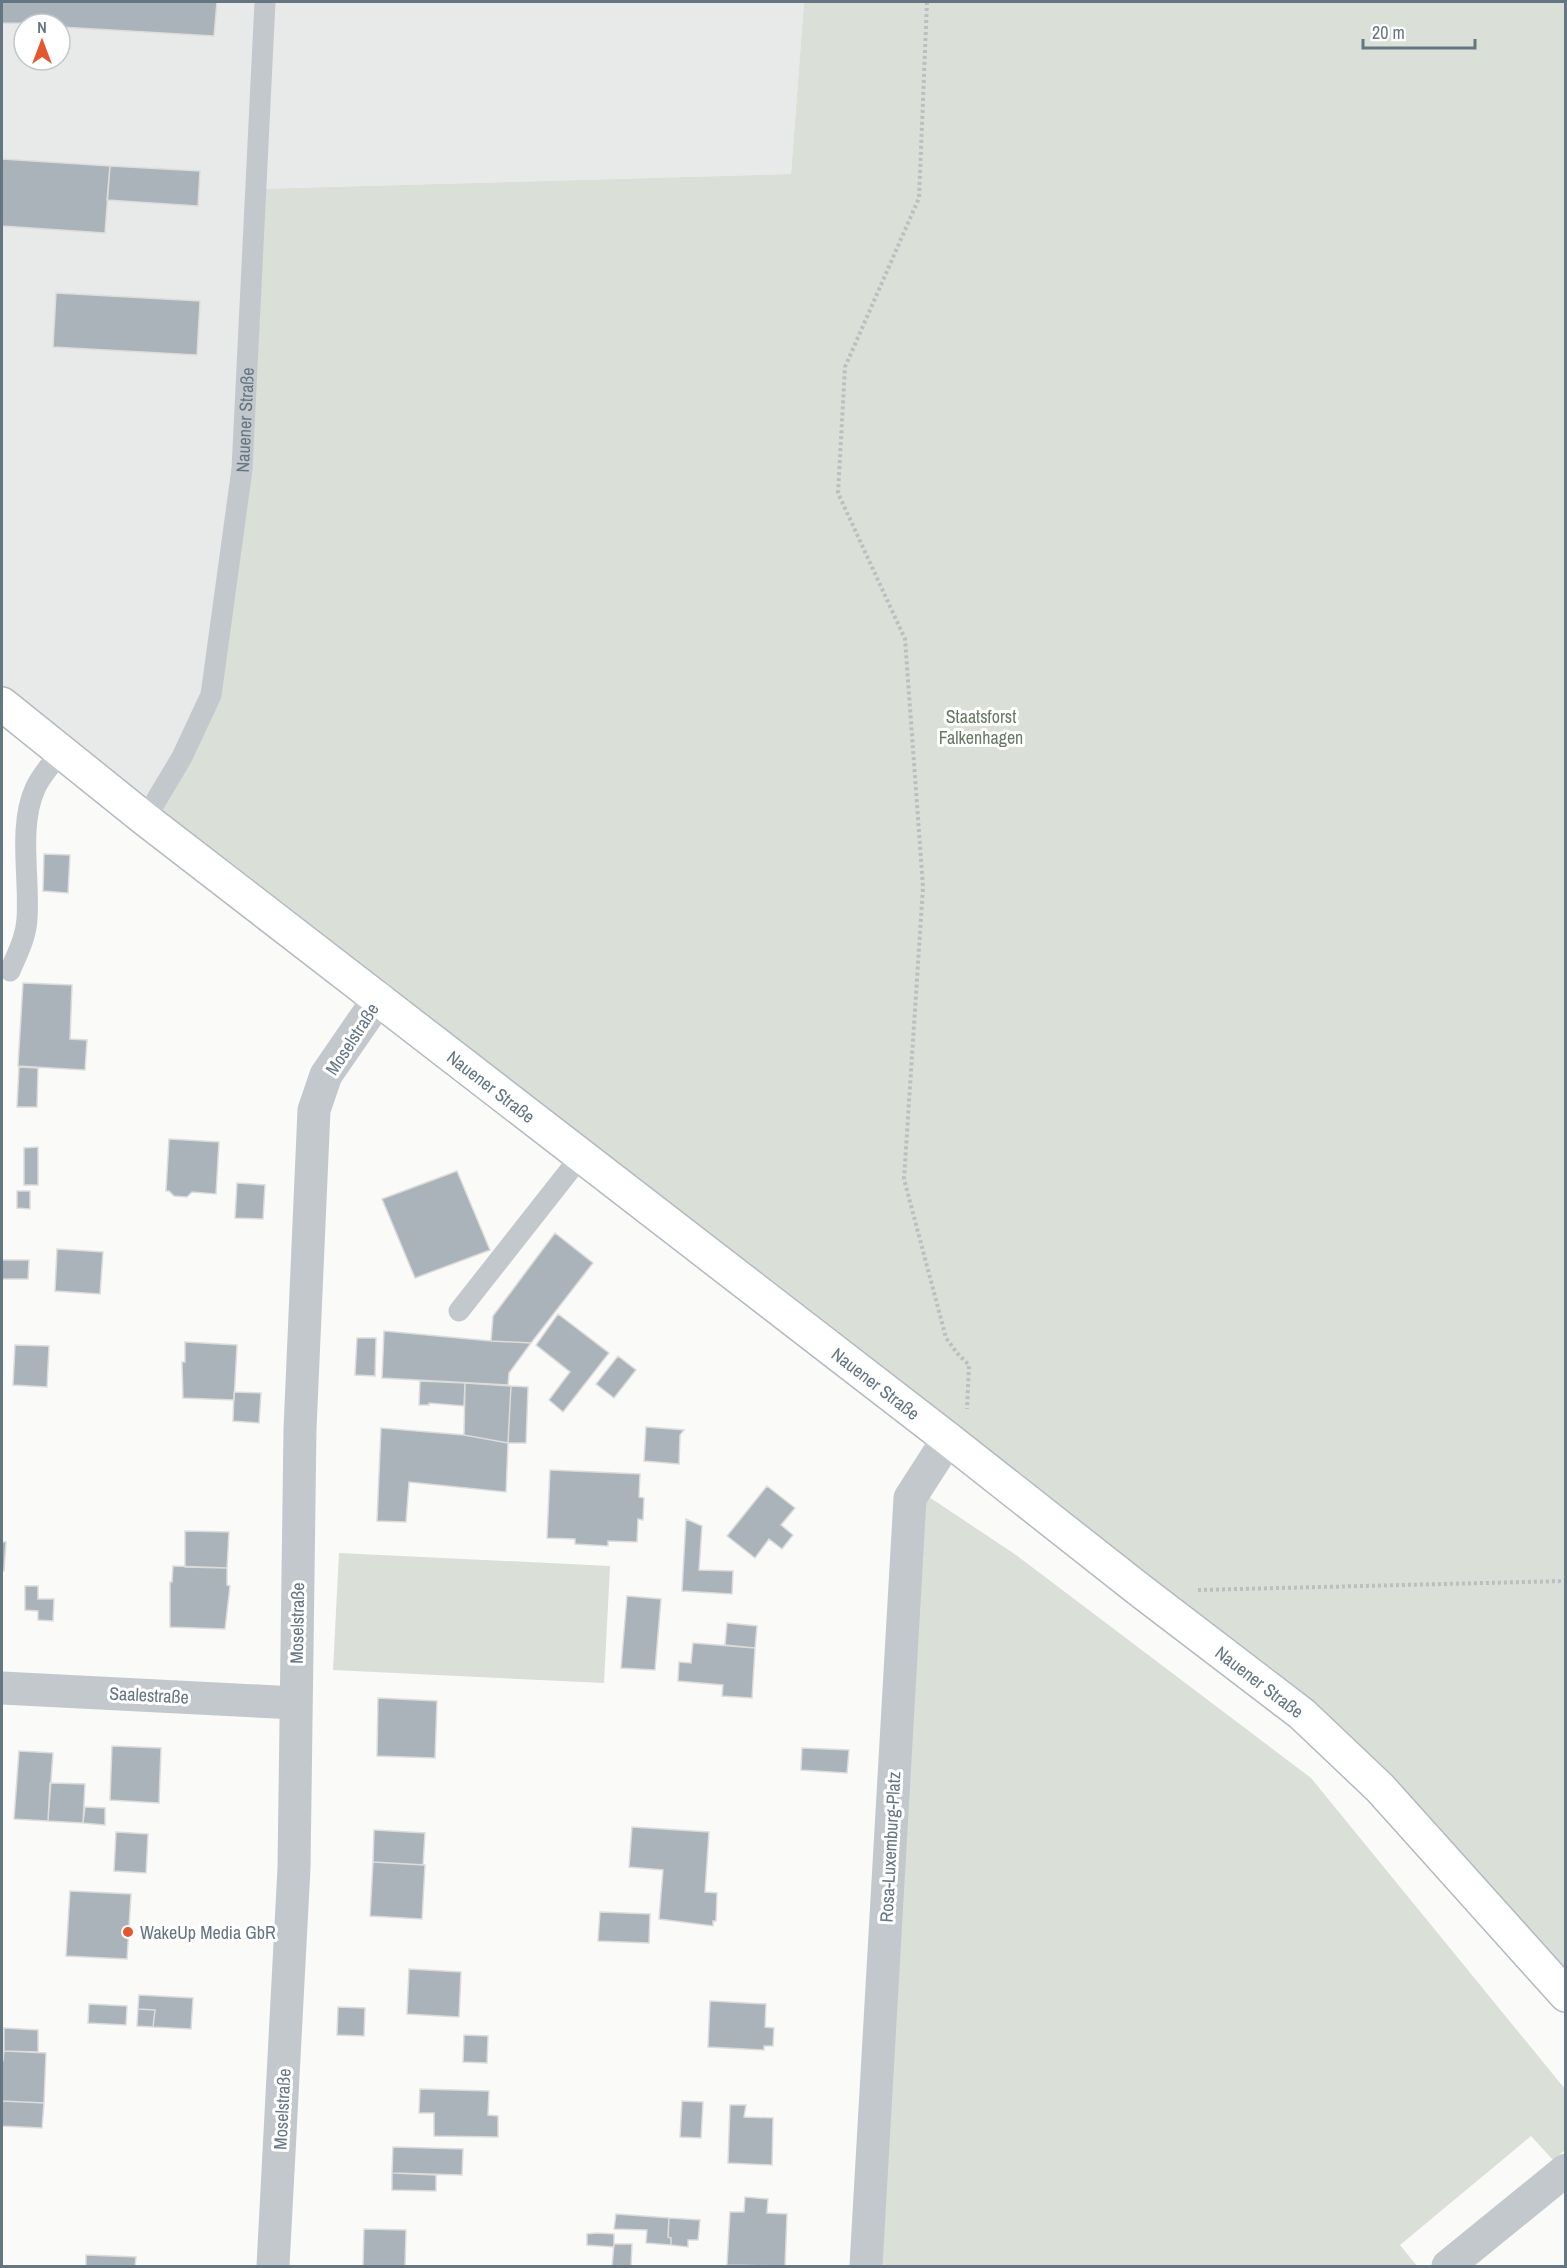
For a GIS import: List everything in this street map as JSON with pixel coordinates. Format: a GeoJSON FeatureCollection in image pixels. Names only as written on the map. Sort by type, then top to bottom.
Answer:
{"type":"FeatureCollection","features":[{"type":"Feature","properties":{"kind":"main road","name":"Nauener Straße"},"geometry":{"type":"LineString","coordinates":[[2,704],[146,819],[1302,1714],[1380,1788],[1566,1995]]}},
{"type":"Feature","properties":{"kind":"street","name":"Moselstraße"},"geometry":{"type":"LineString","coordinates":[[273,2266],[294,1868],[300,1429],[314,1110],[326,1075],[379,998]]}},
{"type":"Feature","properties":{"kind":"street","name":"Rosa-Luxemburg-Platz"},"geometry":{"type":"LineString","coordinates":[[866,2266],[910,1498],[952,1442]]}},
{"type":"Feature","properties":{"kind":"street","name":"Saalestraße"},"geometry":{"type":"LineString","coordinates":[[2,1688],[296,1703]]}},
{"type":"Feature","properties":{"kind":"street"},"geometry":{"type":"LineString","coordinates":[[1448,2266],[1566,2170]]}},
{"type":"Feature","properties":{"kind":"lane","name":"Nauener Straße"},"geometry":{"type":"LineString","coordinates":[[146,819],[182,757],[211,695],[242,469],[265,2]]}},
{"type":"Feature","properties":{"kind":"lane"},"geometry":{"type":"LineString","coordinates":[[10,972],[23,940],[27,920],[29,808],[35,788],[61,751]]}},
{"type":"Feature","properties":{"kind":"lane"},"geometry":{"type":"LineString","coordinates":[[459,1311],[580,1156]]}},
{"type":"Feature","properties":{"kind":"path"},"geometry":{"type":"LineString","coordinates":[[927,2],[919,198],[845,367],[838,493],[905,639],[923,887],[904,1179],[946,1338],[969,1365],[966,1416],[952,1442]]}},
{"type":"Feature","properties":{"kind":"path"},"geometry":{"type":"LineString","coordinates":[[1141,1591],[1566,1581]]}},
{"type":"Feature","properties":{"kind":"shaded area"},"geometry":{"type":"Polygon","coordinates":[[[2,2],[804,2],[791,174],[256,189],[242,469],[211,695],[145,819],[2,702],[2,2]]]}},
{"type":"Feature","properties":{"kind":"green space","name":"Staatsforst Falkenhagen"},"geometry":{"type":"Polygon","coordinates":[[[804,2],[1565,2],[1565,1995],[1380,1788],[145,819],[211,695],[242,469],[256,189],[791,174],[804,2]]]}},
{"type":"Feature","properties":{"kind":"green space"},"geometry":{"type":"Polygon","coordinates":[[[926,1495],[1016,1555],[1311,1778],[1565,2089],[1565,2150],[1553,2160],[1531,2136],[1400,2245],[1417,2266],[879,2266],[926,1495]]]}},
{"type":"Feature","properties":{"kind":"green space"},"geometry":{"type":"Polygon","coordinates":[[[339,1553],[610,1566],[604,1683],[333,1670],[339,1553]]]}},
{"type":"Feature","properties":{"kind":"building"},"geometry":{"type":"Polygon","coordinates":[[[2,2],[217,2],[214,36],[72,28],[72,12],[12,12],[12,23],[2,23],[2,2]]]}},
{"type":"Feature","properties":{"kind":"building"},"geometry":{"type":"Polygon","coordinates":[[[2,159],[110,166],[105,233],[2,226],[2,159]]]}},
{"type":"Feature","properties":{"kind":"building"},"geometry":{"type":"Polygon","coordinates":[[[110,166],[200,171],[198,206],[107,200],[110,166]]]}},
{"type":"Feature","properties":{"kind":"building"},"geometry":{"type":"Polygon","coordinates":[[[56,293],[200,301],[197,355],[53,347],[56,293]]]}},
{"type":"Feature","properties":{"kind":"building"},"geometry":{"type":"Polygon","coordinates":[[[44,854],[70,855],[68,893],[43,891],[44,854]]]}},
{"type":"Feature","properties":{"kind":"building"},"geometry":{"type":"Polygon","coordinates":[[[23,983],[72,985],[70,1039],[87,1040],[85,1070],[18,1066],[23,983]]]}},
{"type":"Feature","properties":{"kind":"building"},"geometry":{"type":"Polygon","coordinates":[[[19,1067],[38,1068],[37,1107],[17,1107],[19,1067]]]}},
{"type":"Feature","properties":{"kind":"building"},"geometry":{"type":"Polygon","coordinates":[[[169,1139],[219,1142],[216,1194],[192,1192],[187,1197],[174,1196],[166,1191],[169,1139]]]}},
{"type":"Feature","properties":{"kind":"building"},"geometry":{"type":"Polygon","coordinates":[[[38,1147],[38,1185],[24,1185],[24,1148],[38,1147]]]}},
{"type":"Feature","properties":{"kind":"building"},"geometry":{"type":"Polygon","coordinates":[[[457,1171],[490,1250],[415,1278],[382,1199],[457,1171]]]}},
{"type":"Feature","properties":{"kind":"building"},"geometry":{"type":"Polygon","coordinates":[[[237,1183],[265,1185],[263,1219],[235,1218],[237,1183]]]}},
{"type":"Feature","properties":{"kind":"building"},"geometry":{"type":"Polygon","coordinates":[[[17,1191],[30,1191],[30,1209],[17,1208],[17,1191]]]}},
{"type":"Feature","properties":{"kind":"building"},"geometry":{"type":"Polygon","coordinates":[[[555,1233],[593,1263],[531,1343],[491,1341],[493,1316],[555,1233]]]}},
{"type":"Feature","properties":{"kind":"building"},"geometry":{"type":"Polygon","coordinates":[[[57,1249],[103,1252],[100,1294],[55,1291],[57,1249]]]}},
{"type":"Feature","properties":{"kind":"building"},"geometry":{"type":"Polygon","coordinates":[[[2,1260],[29,1260],[28,1279],[2,1279],[2,1260]]]}},
{"type":"Feature","properties":{"kind":"building"},"geometry":{"type":"Polygon","coordinates":[[[558,1314],[609,1353],[563,1412],[549,1400],[570,1372],[536,1345],[558,1314]]]}},
{"type":"Feature","properties":{"kind":"building"},"geometry":{"type":"Polygon","coordinates":[[[384,1331],[531,1343],[509,1373],[508,1385],[382,1378],[384,1331]]]}},
{"type":"Feature","properties":{"kind":"building"},"geometry":{"type":"Polygon","coordinates":[[[357,1338],[376,1338],[375,1376],[355,1375],[357,1338]]]}},
{"type":"Feature","properties":{"kind":"building"},"geometry":{"type":"Polygon","coordinates":[[[185,1342],[237,1345],[234,1400],[183,1398],[182,1362],[185,1362],[185,1342]]]}},
{"type":"Feature","properties":{"kind":"building"},"geometry":{"type":"Polygon","coordinates":[[[15,1345],[49,1346],[47,1387],[13,1385],[15,1345]]]}},
{"type":"Feature","properties":{"kind":"building"},"geometry":{"type":"Polygon","coordinates":[[[618,1356],[636,1370],[614,1398],[596,1384],[618,1356]]]}},
{"type":"Feature","properties":{"kind":"building"},"geometry":{"type":"Polygon","coordinates":[[[420,1381],[465,1383],[464,1406],[429,1403],[429,1405],[419,1405],[420,1381]]]}},
{"type":"Feature","properties":{"kind":"building"},"geometry":{"type":"Polygon","coordinates":[[[465,1383],[511,1386],[508,1443],[464,1435],[465,1383]]]}},
{"type":"Feature","properties":{"kind":"building"},"geometry":{"type":"Polygon","coordinates":[[[511,1386],[528,1387],[526,1443],[508,1443],[511,1386]]]}},
{"type":"Feature","properties":{"kind":"building"},"geometry":{"type":"Polygon","coordinates":[[[234,1392],[261,1393],[259,1423],[233,1421],[234,1392]]]}},
{"type":"Feature","properties":{"kind":"building"},"geometry":{"type":"Polygon","coordinates":[[[646,1427],[684,1430],[680,1435],[679,1464],[644,1461],[646,1427]]]}},
{"type":"Feature","properties":{"kind":"building"},"geometry":{"type":"Polygon","coordinates":[[[381,1428],[464,1435],[508,1443],[506,1492],[409,1482],[406,1522],[377,1521],[381,1428]]]}},
{"type":"Feature","properties":{"kind":"building"},"geometry":{"type":"Polygon","coordinates":[[[550,1470],[640,1474],[639,1497],[644,1498],[643,1520],[638,1519],[637,1542],[608,1541],[608,1546],[575,1544],[575,1539],[547,1538],[550,1470]]]}},
{"type":"Feature","properties":{"kind":"building"},"geometry":{"type":"Polygon","coordinates":[[[767,1486],[795,1508],[781,1525],[793,1535],[782,1549],[769,1539],[755,1558],[727,1536],[767,1486]]]}},
{"type":"Feature","properties":{"kind":"building"},"geometry":{"type":"Polygon","coordinates":[[[686,1519],[702,1526],[699,1570],[733,1571],[732,1594],[682,1591],[686,1519]]]}},
{"type":"Feature","properties":{"kind":"building"},"geometry":{"type":"Polygon","coordinates":[[[185,1531],[229,1532],[227,1568],[185,1567],[185,1531]]]}},
{"type":"Feature","properties":{"kind":"building"},"geometry":{"type":"Polygon","coordinates":[[[2,1542],[6,1542],[4,1571],[2,1570],[2,1542]]]}},
{"type":"Feature","properties":{"kind":"building"},"geometry":{"type":"Polygon","coordinates":[[[173,1566],[227,1568],[227,1585],[230,1586],[225,1629],[170,1627],[170,1582],[172,1582],[173,1566]]]}},
{"type":"Feature","properties":{"kind":"building"},"geometry":{"type":"Polygon","coordinates":[[[25,1586],[38,1586],[38,1599],[54,1599],[53,1621],[38,1620],[38,1611],[25,1610],[25,1586]]]}},
{"type":"Feature","properties":{"kind":"building"},"geometry":{"type":"Polygon","coordinates":[[[627,1596],[661,1599],[655,1670],[621,1668],[627,1596]]]}},
{"type":"Feature","properties":{"kind":"building"},"geometry":{"type":"Polygon","coordinates":[[[727,1623],[757,1626],[755,1648],[725,1645],[727,1623]]]}},
{"type":"Feature","properties":{"kind":"building"},"geometry":{"type":"Polygon","coordinates":[[[693,1643],[755,1648],[752,1698],[722,1696],[723,1685],[678,1681],[679,1662],[691,1663],[693,1643]]]}},
{"type":"Feature","properties":{"kind":"building"},"geometry":{"type":"Polygon","coordinates":[[[378,1698],[437,1701],[435,1758],[377,1756],[378,1698]]]}},
{"type":"Feature","properties":{"kind":"building"},"geometry":{"type":"Polygon","coordinates":[[[112,1746],[161,1748],[159,1803],[110,1800],[112,1746]]]}},
{"type":"Feature","properties":{"kind":"building"},"geometry":{"type":"Polygon","coordinates":[[[802,1748],[849,1750],[847,1773],[801,1770],[802,1748]]]}},
{"type":"Feature","properties":{"kind":"building"},"geometry":{"type":"Polygon","coordinates":[[[19,1751],[53,1753],[48,1821],[14,1819],[19,1751]]]}},
{"type":"Feature","properties":{"kind":"building"},"geometry":{"type":"Polygon","coordinates":[[[50,1783],[85,1784],[83,1823],[48,1821],[50,1783]]]}},
{"type":"Feature","properties":{"kind":"building"},"geometry":{"type":"Polygon","coordinates":[[[85,1807],[105,1808],[105,1825],[83,1823],[85,1807]]]}},
{"type":"Feature","properties":{"kind":"building"},"geometry":{"type":"Polygon","coordinates":[[[632,1827],[709,1832],[705,1892],[717,1893],[716,1921],[713,1921],[713,1926],[659,1919],[663,1870],[629,1867],[632,1827]]]}},
{"type":"Feature","properties":{"kind":"building"},"geometry":{"type":"Polygon","coordinates":[[[374,1830],[425,1833],[423,1865],[373,1862],[374,1830]]]}},
{"type":"Feature","properties":{"kind":"building"},"geometry":{"type":"Polygon","coordinates":[[[116,1832],[148,1834],[146,1873],[114,1871],[116,1832]]]}},
{"type":"Feature","properties":{"kind":"building"},"geometry":{"type":"Polygon","coordinates":[[[373,1862],[425,1865],[422,1919],[370,1916],[373,1862]]]}},
{"type":"Feature","properties":{"kind":"building"},"geometry":{"type":"Polygon","coordinates":[[[70,1891],[131,1894],[127,1959],[66,1956],[70,1891]]]}},
{"type":"Feature","properties":{"kind":"building"},"geometry":{"type":"Polygon","coordinates":[[[600,1912],[650,1914],[649,1943],[598,1941],[600,1912]]]}},
{"type":"Feature","properties":{"kind":"building"},"geometry":{"type":"Polygon","coordinates":[[[409,1969],[461,1972],[459,2017],[407,2014],[409,1969]]]}},
{"type":"Feature","properties":{"kind":"building"},"geometry":{"type":"Polygon","coordinates":[[[139,1995],[193,1998],[191,2029],[153,2027],[155,2010],[138,2009],[139,1995]]]}},
{"type":"Feature","properties":{"kind":"building"},"geometry":{"type":"Polygon","coordinates":[[[710,2001],[766,2004],[765,2027],[774,2028],[773,2046],[764,2046],[764,2050],[708,2047],[710,2001]]]}},
{"type":"Feature","properties":{"kind":"building"},"geometry":{"type":"Polygon","coordinates":[[[89,2004],[127,2006],[126,2025],[88,2023],[89,2004]]]}},
{"type":"Feature","properties":{"kind":"building"},"geometry":{"type":"Polygon","coordinates":[[[338,2007],[365,2008],[364,2036],[337,2035],[338,2007]]]}},
{"type":"Feature","properties":{"kind":"building"},"geometry":{"type":"Polygon","coordinates":[[[138,2009],[155,2010],[153,2027],[137,2026],[138,2009]]]}},
{"type":"Feature","properties":{"kind":"building"},"geometry":{"type":"Polygon","coordinates":[[[4,2028],[38,2030],[38,2052],[4,2051],[4,2028]]]}},
{"type":"Feature","properties":{"kind":"building"},"geometry":{"type":"Polygon","coordinates":[[[464,2035],[488,2036],[487,2063],[463,2062],[464,2035]]]}},
{"type":"Feature","properties":{"kind":"building"},"geometry":{"type":"Polygon","coordinates":[[[4,2051],[46,2053],[44,2103],[2,2101],[4,2051]]]}},
{"type":"Feature","properties":{"kind":"building"},"geometry":{"type":"Polygon","coordinates":[[[420,2089],[489,2091],[488,2115],[498,2116],[498,2137],[434,2136],[434,2113],[419,2113],[420,2089]]]}},
{"type":"Feature","properties":{"kind":"building"},"geometry":{"type":"Polygon","coordinates":[[[2,2101],[44,2103],[42,2128],[2,2126],[2,2101]]]}},
{"type":"Feature","properties":{"kind":"building"},"geometry":{"type":"Polygon","coordinates":[[[682,2101],[703,2102],[701,2138],[680,2137],[682,2101]]]}},
{"type":"Feature","properties":{"kind":"building"},"geometry":{"type":"Polygon","coordinates":[[[730,2105],[746,2105],[744,2117],[773,2118],[772,2165],[728,2163],[730,2105]]]}},
{"type":"Feature","properties":{"kind":"building"},"geometry":{"type":"Polygon","coordinates":[[[393,2147],[463,2149],[462,2175],[392,2173],[393,2147]]]}},
{"type":"Feature","properties":{"kind":"building"},"geometry":{"type":"Polygon","coordinates":[[[392,2173],[436,2175],[436,2191],[392,2190],[392,2173]]]}},
{"type":"Feature","properties":{"kind":"building"},"geometry":{"type":"Polygon","coordinates":[[[745,2197],[768,2199],[767,2213],[787,2214],[785,2266],[727,2265],[730,2212],[744,2212],[745,2197]]]}},
{"type":"Feature","properties":{"kind":"building"},"geometry":{"type":"Polygon","coordinates":[[[616,2214],[669,2218],[668,2237],[671,2238],[671,2245],[646,2243],[647,2230],[614,2229],[616,2214]]]}},
{"type":"Feature","properties":{"kind":"building"},"geometry":{"type":"Polygon","coordinates":[[[669,2218],[700,2220],[698,2240],[688,2240],[688,2247],[671,2245],[671,2238],[668,2237],[669,2218]]]}},
{"type":"Feature","properties":{"kind":"building"},"geometry":{"type":"Polygon","coordinates":[[[364,2229],[406,2230],[405,2266],[363,2266],[364,2229]]]}},
{"type":"Feature","properties":{"kind":"building"},"geometry":{"type":"Polygon","coordinates":[[[587,2234],[614,2234],[614,2247],[587,2245],[587,2234]]]}},
{"type":"Feature","properties":{"kind":"building"},"geometry":{"type":"Polygon","coordinates":[[[614,2244],[632,2244],[631,2266],[612,2266],[614,2244]]]}},
{"type":"Feature","properties":{"kind":"building"},"geometry":{"type":"Polygon","coordinates":[[[86,2255],[136,2257],[135,2266],[86,2266],[86,2255]]]}},
{"type":"Feature","properties":{"kind":"place","name":"WakeUp Media GbR"},"geometry":{"type":"Point","coordinates":[128,1932]}}]}
